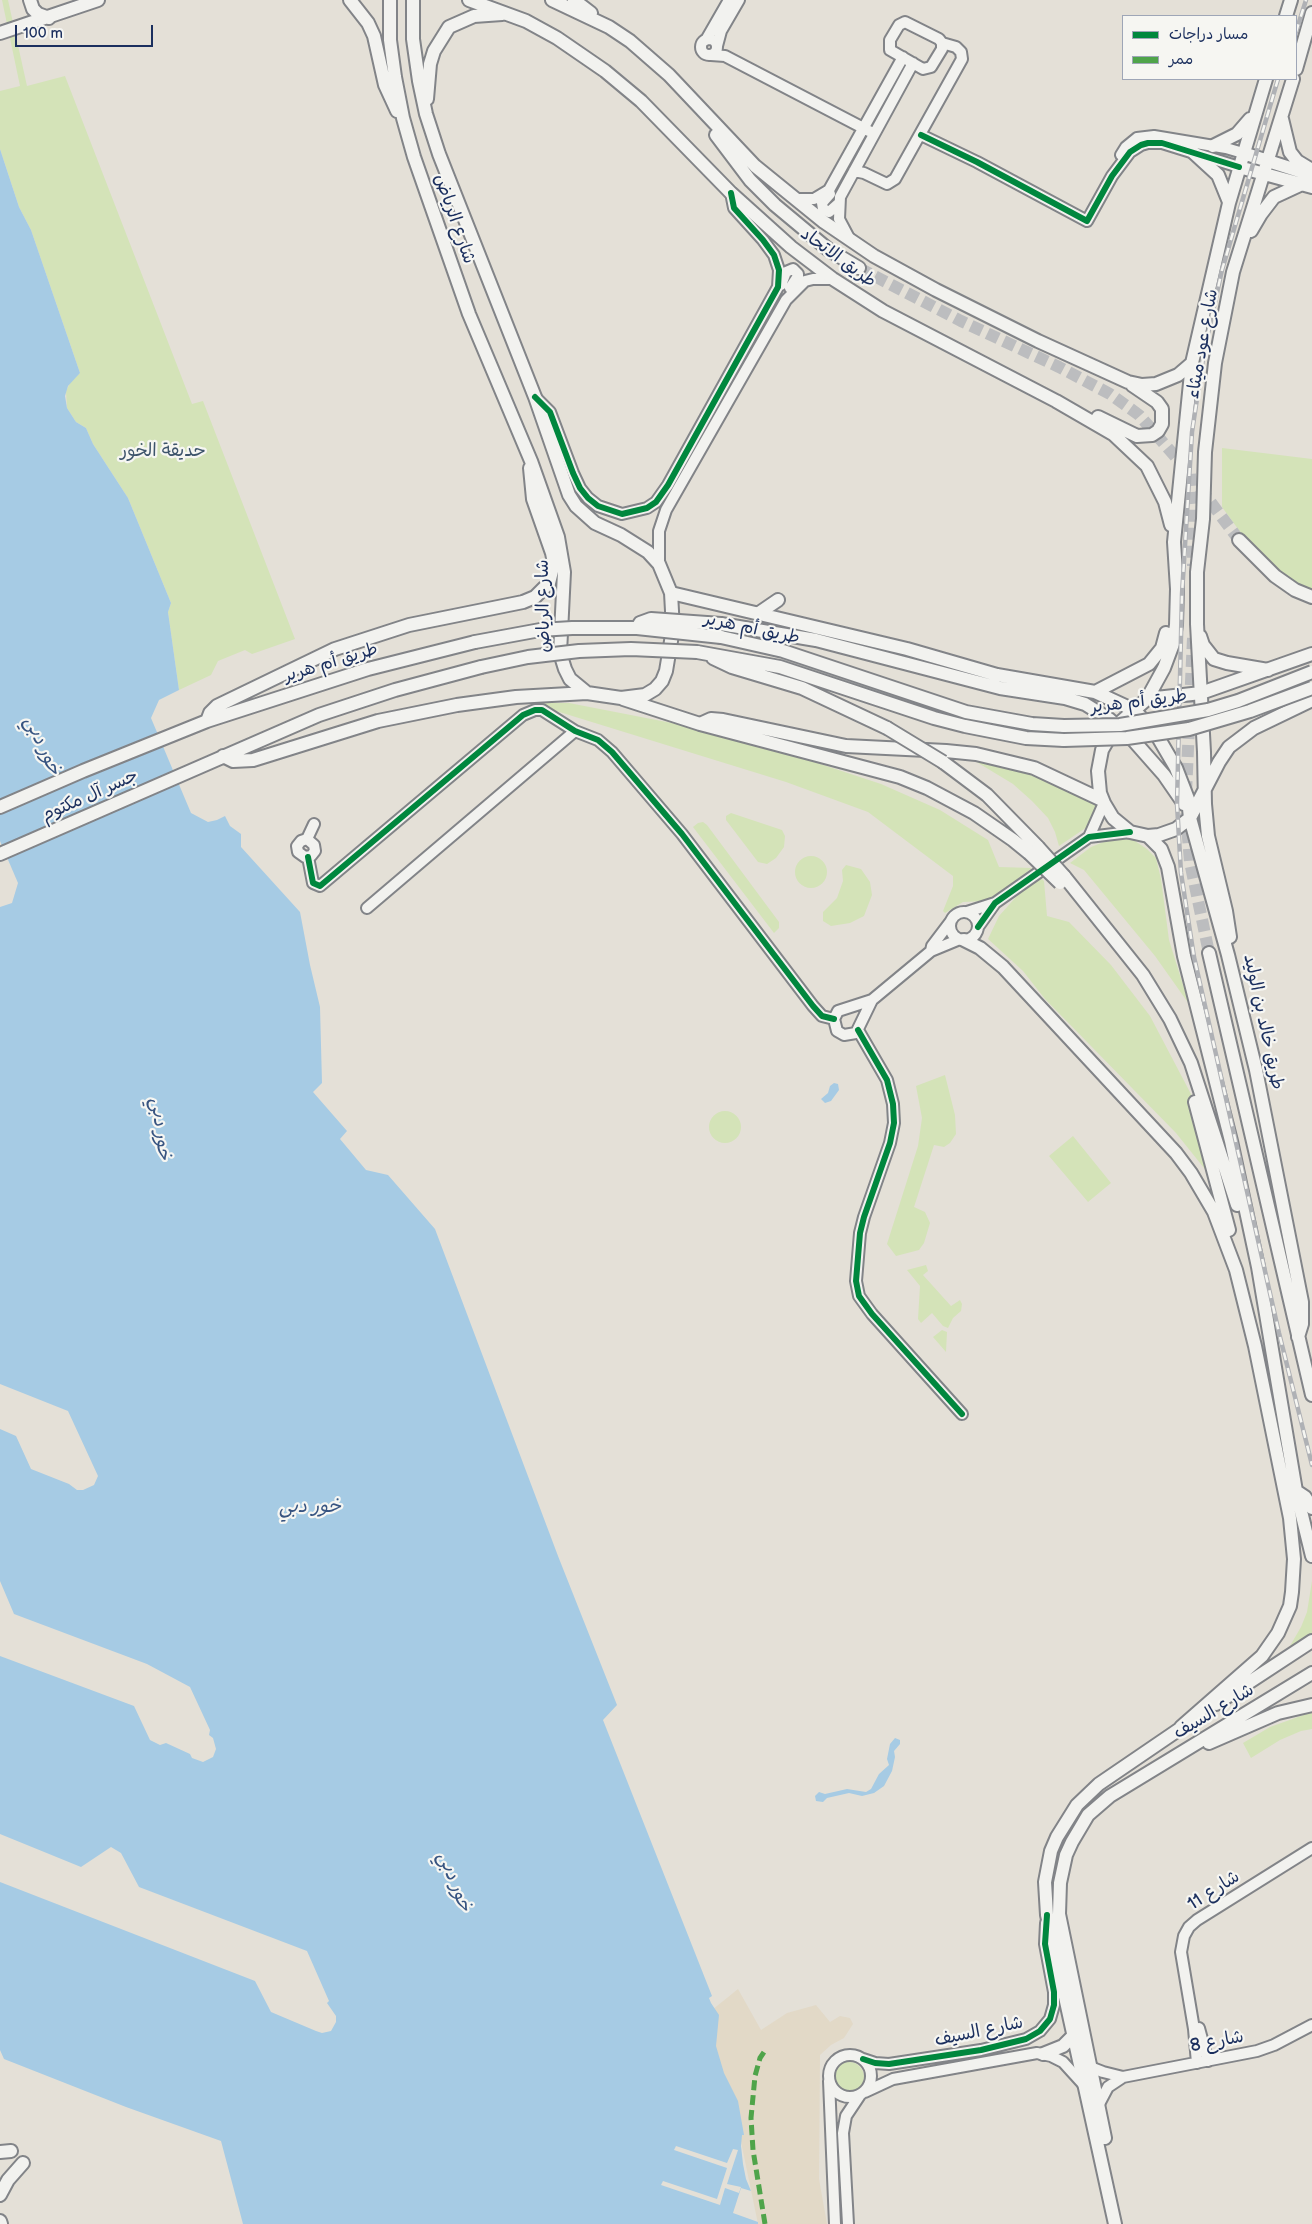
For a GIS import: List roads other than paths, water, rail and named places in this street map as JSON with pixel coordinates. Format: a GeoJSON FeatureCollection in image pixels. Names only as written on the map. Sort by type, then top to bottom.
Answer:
{"type":"FeatureCollection","features":[{"type":"Feature","properties":{"kind":"main road"},"geometry":{"type":"LineString","coordinates":[[30,0],[33,9],[38,14],[49,18]]}},
{"type":"Feature","properties":{"kind":"main road"},"geometry":{"type":"LineString","coordinates":[[0,33],[98,0]]}},
{"type":"Feature","properties":{"kind":"main road"},"geometry":{"type":"LineString","coordinates":[[350,0],[368,23],[374,36],[387,91],[395,108],[403,118]]}},
{"type":"Feature","properties":{"kind":"main road","name":"شارع الرياض"},"geometry":{"type":"LineString","coordinates":[[390,0],[390,40],[403,118],[431,206],[469,314],[531,461],[554,521],[562,554],[564,590],[560,653],[565,669],[570,679],[588,693],[621,698],[645,694],[655,689],[662,681],[666,671],[673,629],[670,593],[659,564],[635,543],[595,523],[585,515],[569,495],[535,398],[426,114],[418,80],[413,38],[412,1]]}},
{"type":"Feature","properties":{"kind":"main road","name":"طريق الاتحاد"},"geometry":{"type":"LineString","coordinates":[[469,0],[516,16],[557,38],[623,85],[731,193],[791,247],[833,279],[888,314],[1056,401],[1113,434],[1147,466],[1165,502],[1174,542]]}},
{"type":"Feature","properties":{"kind":"main road","name":"طريق الاتحاد"},"geometry":{"type":"LineString","coordinates":[[552,0],[609,27],[637,47],[669,75],[755,166],[854,243],[936,290],[1038,341],[1128,382],[1142,385],[1156,384],[1178,375],[1192,362]]}},
{"type":"Feature","properties":{"kind":"main road"},"geometry":{"type":"LineString","coordinates":[[574,0],[609,27]]}},
{"type":"Feature","properties":{"kind":"main road"},"geometry":{"type":"LineString","coordinates":[[1286,15],[1291,0]]}},
{"type":"Feature","properties":{"kind":"main road"},"geometry":{"type":"LineString","coordinates":[[1297,66],[1312,13]]}},
{"type":"Feature","properties":{"kind":"main road"},"geometry":{"type":"LineString","coordinates":[[426,114],[430,64],[434,51],[449,27],[461,20],[488,14],[516,16]]}},
{"type":"Feature","properties":{"kind":"main road","name":"شارع عود ميثاء"},"geometry":{"type":"LineString","coordinates":[[1176,589],[1174,542],[1192,362],[1229,203],[1266,80]]}},
{"type":"Feature","properties":{"kind":"main road","name":"شارع عود ميثاء"},"geometry":{"type":"LineString","coordinates":[[1197,624],[1197,572],[1203,519],[1205,452],[1209,410],[1223,318],[1233,272],[1267,168],[1293,80]]}},
{"type":"Feature","properties":{"kind":"main road"},"geometry":{"type":"LineString","coordinates":[[1212,146],[1237,134],[1255,111]]}},
{"type":"Feature","properties":{"kind":"main road"},"geometry":{"type":"LineString","coordinates":[[704,113],[732,159],[768,199],[829,250],[859,268]]}},
{"type":"Feature","properties":{"kind":"main road"},"geometry":{"type":"LineString","coordinates":[[1282,118],[1290,152],[1297,161],[1312,170]]}},
{"type":"Feature","properties":{"kind":"main road"},"geometry":{"type":"LineString","coordinates":[[1194,153],[1218,175],[1229,203]]}},
{"type":"Feature","properties":{"kind":"main road"},"geometry":{"type":"LineString","coordinates":[[1243,153],[1267,168],[1307,186]]}},
{"type":"Feature","properties":{"kind":"main road"},"geometry":{"type":"LineString","coordinates":[[1239,167],[1267,168],[1312,175]]}},
{"type":"Feature","properties":{"kind":"main road"},"geometry":{"type":"LineString","coordinates":[[1233,272],[1253,228],[1269,203],[1280,193],[1307,186]]}},
{"type":"Feature","properties":{"kind":"main road"},"geometry":{"type":"LineString","coordinates":[[1056,401],[1081,409],[1136,436],[1152,435],[1162,424],[1162,409],[1157,402],[1128,382]]}},
{"type":"Feature","properties":{"kind":"main road"},"geometry":{"type":"LineString","coordinates":[[207,721],[210,713],[217,706],[335,649],[409,625],[523,602],[543,591],[551,578],[554,563],[531,490],[531,461]]}},
{"type":"Feature","properties":{"kind":"main road"},"geometry":{"type":"LineString","coordinates":[[1239,540],[1275,576],[1295,590],[1312,597]]}},
{"type":"Feature","properties":{"kind":"main road"},"geometry":{"type":"LineString","coordinates":[[1095,692],[1141,670],[1156,657],[1165,639],[1170,606],[1176,589]]}},
{"type":"Feature","properties":{"kind":"main road"},"geometry":{"type":"LineString","coordinates":[[1176,589],[1176,626],[1164,668],[1147,699],[1116,726],[1106,740],[1099,760],[1098,782],[1103,801],[1113,818],[1130,832],[1148,836],[1168,833],[1176,829],[1189,815],[1218,762],[1241,736],[1282,713],[1312,700]]}},
{"type":"Feature","properties":{"kind":"main road"},"geometry":{"type":"LineString","coordinates":[[670,593],[907,649],[997,675],[1095,692],[1134,710],[1150,725],[1165,746],[1188,798],[1189,815],[1228,954]]}},
{"type":"Feature","properties":{"kind":"main road"},"geometry":{"type":"LineString","coordinates":[[759,613],[778,600]]}},
{"type":"Feature","properties":{"kind":"main road","name":"طريق أم هرير"},"geometry":{"type":"LineString","coordinates":[[181,732],[207,721],[368,669],[475,642],[540,630],[637,628],[640,623],[651,619],[721,631],[966,712],[1007,720],[1064,726],[1120,725],[1208,710],[1238,701],[1312,672]]}},
{"type":"Feature","properties":{"kind":"main road"},"geometry":{"type":"LineString","coordinates":[[1197,624],[1203,645],[1214,659],[1268,670]]}},
{"type":"Feature","properties":{"kind":"main road","name":"طريق خالد بن الوليد"},"geometry":{"type":"LineString","coordinates":[[1197,624],[1204,788],[1208,836],[1226,911],[1230,936],[1228,954],[1259,1084],[1302,1302],[1302,1324],[1298,1337],[1312,1395]]}},
{"type":"Feature","properties":{"kind":"main road"},"geometry":{"type":"LineString","coordinates":[[721,631],[816,640],[1000,688],[1075,700],[1094,709],[1116,726],[1150,758],[1168,781],[1189,815]]}},
{"type":"Feature","properties":{"kind":"main road","name":"طريق أم هرير"},"geometry":{"type":"LineString","coordinates":[[193,769],[319,715],[357,702],[481,667],[579,651],[631,649],[702,653],[780,667],[812,676],[934,718],[965,726],[1026,738],[1064,740],[1127,738],[1189,729],[1250,711],[1312,688]]}},
{"type":"Feature","properties":{"kind":"main road"},"geometry":{"type":"LineString","coordinates":[[702,653],[725,665],[780,680],[824,697],[887,728],[943,762],[987,795],[1033,850],[1093,913],[1143,975],[1170,1019],[1191,1063],[1258,1267]]}},
{"type":"Feature","properties":{"kind":"main road"},"geometry":{"type":"LineString","coordinates":[[1147,699],[1201,693],[1312,654]]}},
{"type":"Feature","properties":{"kind":"main road"},"geometry":{"type":"LineString","coordinates":[[222,756],[233,761],[253,760],[369,724],[457,705],[516,697],[588,693]]}},
{"type":"Feature","properties":{"kind":"main road"},"geometry":{"type":"LineString","coordinates":[[621,698],[700,724],[876,769],[918,784],[974,813],[1013,840],[1033,850]]}},
{"type":"Feature","properties":{"kind":"main road"},"geometry":{"type":"LineString","coordinates":[[700,724],[711,719],[723,720],[846,746],[946,750],[976,754],[1034,768],[1103,801]]}},
{"type":"Feature","properties":{"kind":"main road","name":"جسر آل مكتوم"},"geometry":{"type":"LineString","coordinates":[[0,807],[75,774],[181,732]]}},
{"type":"Feature","properties":{"kind":"main road","name":"جسر آل مكتوم"},"geometry":{"type":"LineString","coordinates":[[0,854],[193,769]]}},
{"type":"Feature","properties":{"kind":"main road"},"geometry":{"type":"LineString","coordinates":[[1148,836],[1161,850],[1168,867],[1184,956],[1231,1141],[1258,1267],[1296,1492],[1312,1556]]}},
{"type":"Feature","properties":{"kind":"main road"},"geometry":{"type":"LineString","coordinates":[[962,939],[980,948],[1003,967],[1176,1153],[1191,1173],[1214,1212],[1236,1270],[1257,1355],[1290,1518],[1294,1559],[1292,1592],[1290,1606],[1278,1633],[1269,1647],[1251,1667],[1181,1727]]}},
{"type":"Feature","properties":{"kind":"main road"},"geometry":{"type":"LineString","coordinates":[[1209,953],[1298,1337]]}},
{"type":"Feature","properties":{"kind":"main road"},"geometry":{"type":"LineString","coordinates":[[1191,1063],[1189,1079],[1234,1251],[1236,1270]]}},
{"type":"Feature","properties":{"kind":"main road"},"geometry":{"type":"LineString","coordinates":[[1296,1492],[1306,1498],[1312,1508]]}},
{"type":"Feature","properties":{"kind":"main road"},"geometry":{"type":"LineString","coordinates":[[1290,1518],[1312,1566]]}},
{"type":"Feature","properties":{"kind":"main road","name":"شارع السيف"},"geometry":{"type":"LineString","coordinates":[[1115,2224],[1047,1915],[1045,1882],[1051,1851],[1065,1823],[1077,1805],[1099,1784],[1181,1727],[1312,1641]]}},
{"type":"Feature","properties":{"kind":"main road","name":"شارع السيف"},"geometry":{"type":"LineString","coordinates":[[1124,2224],[1059,1914],[1060,1883],[1066,1855],[1079,1829],[1100,1804],[1132,1782],[1312,1673]]}},
{"type":"Feature","properties":{"kind":"main road"},"geometry":{"type":"LineString","coordinates":[[1172,1758],[1278,1713],[1312,1705]]}},
{"type":"Feature","properties":{"kind":"main road"},"geometry":{"type":"LineString","coordinates":[[1043,2054],[1063,2046],[1074,2037],[1082,2024]]}},
{"type":"Feature","properties":{"kind":"main road"},"geometry":{"type":"LineString","coordinates":[[0,2196],[8,2180],[23,2163]]}},
{"type":"Feature","properties":{"kind":"street"},"geometry":{"type":"LineString","coordinates":[[729,0],[706,40],[711,39],[715,49],[874,134]]}},
{"type":"Feature","properties":{"kind":"street"},"geometry":{"type":"LineString","coordinates":[[715,49],[720,35],[739,0]]}},
{"type":"Feature","properties":{"kind":"street"},"geometry":{"type":"LineString","coordinates":[[854,171],[890,183],[898,175],[962,59],[963,55],[959,49],[942,43],[939,39],[902,22],[889,44],[893,52],[903,58],[923,68],[931,67],[942,49],[942,43]]}},
{"type":"Feature","properties":{"kind":"street"},"geometry":{"type":"LineString","coordinates":[[796,199],[811,200],[819,198],[833,184],[903,58]]}},
{"type":"Feature","properties":{"kind":"street"},"geometry":{"type":"LineString","coordinates":[[833,184],[833,190],[822,206],[826,212],[829,212],[838,204],[913,63]]}},
{"type":"Feature","properties":{"kind":"street"},"geometry":{"type":"LineString","coordinates":[[920,135],[977,162],[1087,221],[1112,176],[1130,152],[1148,143],[1162,143],[1239,167]]}},
{"type":"Feature","properties":{"kind":"street"},"geometry":{"type":"LineString","coordinates":[[1112,176],[1122,153],[1137,138],[1154,136],[1243,153]]}},
{"type":"Feature","properties":{"kind":"street"},"geometry":{"type":"LineString","coordinates":[[731,193],[734,208],[763,240],[777,262],[779,279],[776,292]]}},
{"type":"Feature","properties":{"kind":"street"},"geometry":{"type":"LineString","coordinates":[[838,204],[840,223],[854,243]]}},
{"type":"Feature","properties":{"kind":"street"},"geometry":{"type":"LineString","coordinates":[[535,398],[550,412],[573,473],[580,488],[588,498],[598,506],[622,514],[647,508],[662,494],[788,270],[795,271],[798,276],[787,292],[786,300]]}},
{"type":"Feature","properties":{"kind":"street"},"geometry":{"type":"LineString","coordinates":[[659,564],[659,536],[666,510],[786,300],[804,281],[833,279]]}},
{"type":"Feature","properties":{"kind":"street"},"geometry":{"type":"LineString","coordinates":[[314,824],[307,839],[301,841],[297,849],[302,856],[308,857],[313,883],[320,886],[529,712],[542,710],[576,731],[598,740],[612,752],[682,834],[817,1012],[834,1019]]}},
{"type":"Feature","properties":{"kind":"street"},"geometry":{"type":"LineString","coordinates":[[367,908],[576,731]]}},
{"type":"Feature","properties":{"kind":"street"},"geometry":{"type":"LineString","coordinates":[[1089,837],[1103,801]]}},
{"type":"Feature","properties":{"kind":"street"},"geometry":{"type":"LineString","coordinates":[[931,951],[932,946],[957,913],[967,912],[995,903],[1089,837],[1130,832]]}},
{"type":"Feature","properties":{"kind":"street"},"geometry":{"type":"LineString","coordinates":[[872,1000],[858,1030],[849,1036],[840,1034],[835,1027],[834,1019],[838,1011],[872,1000],[931,951],[975,934],[995,903]]}},
{"type":"Feature","properties":{"kind":"street"},"geometry":{"type":"LineString","coordinates":[[967,912],[976,918],[978,927]]}},
{"type":"Feature","properties":{"kind":"street"},"geometry":{"type":"LineString","coordinates":[[951,921],[952,932],[962,939]]}},
{"type":"Feature","properties":{"kind":"street"},"geometry":{"type":"LineString","coordinates":[[858,1030],[887,1080],[893,1104],[894,1123],[890,1143],[860,1233],[856,1281],[859,1296],[862,1303],[962,1414]]}},
{"type":"Feature","properties":{"kind":"street","name":"شارع 11"},"geometry":{"type":"LineString","coordinates":[[1197,2063],[1196,2040],[1181,1952],[1184,1936],[1189,1927],[1312,1848]]}},
{"type":"Feature","properties":{"kind":"street","name":"شارع السيف"},"geometry":{"type":"LineString","coordinates":[[836,2224],[829,2081],[831,2064],[840,2057],[851,2054],[875,2063],[889,2064],[981,2050],[1026,2039],[1040,2031],[1050,2019],[1054,2006],[1054,1992],[1045,1944],[1047,1915]]}},
{"type":"Feature","properties":{"kind":"street","name":"شارع 11"},"geometry":{"type":"LineString","coordinates":[[1187,1989],[1195,2009],[1208,2061]]}},
{"type":"Feature","properties":{"kind":"street","name":"شارع 8"},"geometry":{"type":"LineString","coordinates":[[1090,2067],[1123,2076],[1208,2061],[1265,2049],[1312,2025]]}},
{"type":"Feature","properties":{"kind":"street","name":"شارع السيف"},"geometry":{"type":"LineString","coordinates":[[863,2093],[885,2081],[900,2077],[1031,2054],[1043,2054],[1063,2062],[1083,2084]]}},
{"type":"Feature","properties":{"kind":"street","name":"شارع السيف"},"geometry":{"type":"LineString","coordinates":[[848,2224],[843,2132],[846,2116],[872,2077],[870,2067],[863,2059]]}},
{"type":"Feature","properties":{"kind":"street"},"geometry":{"type":"LineString","coordinates":[[1098,2106],[1108,2086],[1123,2076]]}},
{"type":"Feature","properties":{"kind":"street"},"geometry":{"type":"LineString","coordinates":[[829,2081],[834,2091],[844,2096],[863,2093]]}},
{"type":"Feature","properties":{"kind":"water","name":"خور دبي"},"geometry":{"type":"Polygon","coordinates":[[[0,149],[19,207],[31,230],[80,373],[68,386],[65,396],[67,408],[76,422],[86,428],[93,444],[128,498],[171,603],[168,612],[179,690],[159,700],[151,718],[191,813],[208,822],[225,816],[230,826],[241,834],[241,847],[300,912],[320,1007],[322,1083],[313,1092],[347,1131],[340,1139],[366,1170],[388,1175],[435,1229],[558,1556],[617,1705],[603,1720],[712,1996],[709,1998],[719,2015],[716,2046],[724,2073],[738,2101],[744,2135],[742,2135],[741,2146],[743,2164],[751,2191],[741,2188],[733,2213],[758,2222],[758,2224],[243,2224],[221,2141],[126,2107],[4,2059],[0,2050],[0,1882],[255,1981],[271,2012],[316,2031],[322,2033],[331,2031],[336,2022],[336,2016],[327,2003],[329,2001],[307,1951],[139,1887],[121,1853],[111,1847],[81,1867],[0,1834],[0,1656],[134,1706],[150,1740],[160,1745],[166,1743],[203,1762],[213,1757],[216,1749],[213,1738],[209,1735],[210,1730],[190,1687],[147,1664],[14,1614],[0,1581],[0,1429],[16,1436],[31,1469],[69,1484],[77,1490],[83,1490],[94,1485],[98,1476],[68,1411],[0,1384],[0,907],[12,903],[18,883],[0,841],[0,149]]]}},
{"type":"Feature","properties":{"kind":"water"},"geometry":{"type":"Polygon","coordinates":[[[834,1083],[838,1084],[839,1090],[831,1101],[825,1103],[821,1099],[828,1093],[830,1086],[834,1083]]]}},
{"type":"Feature","properties":{"kind":"water"},"geometry":{"type":"Polygon","coordinates":[[[895,1738],[900,1740],[900,1744],[894,1751],[895,1757],[892,1771],[884,1786],[874,1793],[862,1796],[849,1793],[827,1798],[823,1802],[816,1801],[815,1796],[819,1792],[825,1794],[847,1789],[866,1792],[871,1789],[879,1774],[889,1765],[887,1759],[890,1744],[895,1738]]]}},
{"type":"Feature","properties":{"kind":"tunnel"},"geometry":{"type":"LineString","coordinates":[[859,268],[961,321],[1059,367],[1110,394],[1139,415],[1187,470]]}},
{"type":"Feature","properties":{"kind":"tunnel"},"geometry":{"type":"LineString","coordinates":[[1190,474],[1193,508],[1193,566]]}},
{"type":"Feature","properties":{"kind":"tunnel"},"geometry":{"type":"LineString","coordinates":[[1200,488],[1239,540]]}},
{"type":"Feature","properties":{"kind":"tunnel"},"geometry":{"type":"LineString","coordinates":[[1186,793],[1193,638]]}},
{"type":"Feature","properties":{"kind":"tunnel"},"geometry":{"type":"LineString","coordinates":[[1186,813],[1190,862],[1209,953]]}},
{"type":"Feature","properties":{"kind":"railway"},"geometry":{"type":"LineString","coordinates":[[1297,29],[1306,0]]}},
{"type":"Feature","properties":{"kind":"railway"},"geometry":{"type":"LineString","coordinates":[[1278,80],[1222,270],[1204,352],[1192,432],[1182,594],[1177,804],[1181,873],[1194,957],[1279,1333],[1312,1465]]}},
{"type":"Feature","properties":{"kind":"park label","name":"حديقة الخور"},"geometry":{"type":"Point","coordinates":[163,451]}}]}
